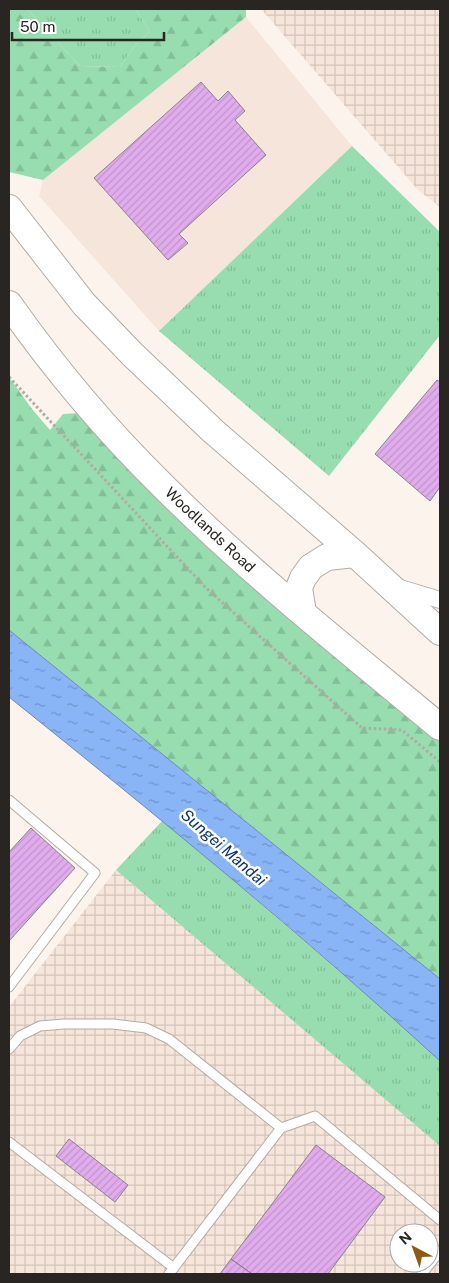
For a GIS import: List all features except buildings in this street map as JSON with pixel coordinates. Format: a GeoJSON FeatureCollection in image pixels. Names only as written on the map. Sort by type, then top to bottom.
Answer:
{"type":"FeatureCollection","features":[{"type":"Feature","properties":{"kind":"main road"},"geometry":{"type":"LineString","coordinates":[[9,208],[84,304],[132,354],[213,431],[355,554],[440,632]]}},
{"type":"Feature","properties":{"kind":"main road","name":"Woodlands Road"},"geometry":{"type":"LineString","coordinates":[[9,304],[43,353],[162,486],[241,560],[440,727]]}},
{"type":"Feature","properties":{"kind":"main road"},"geometry":{"type":"LineString","coordinates":[[303,613],[299,588],[311,567],[327,557],[355,554]]}},
{"type":"Feature","properties":{"kind":"street"},"geometry":{"type":"LineString","coordinates":[[388,584],[440,600]]}},
{"type":"Feature","properties":{"kind":"lane"},"geometry":{"type":"LineString","coordinates":[[9,800],[95,873],[9,987]]}},
{"type":"Feature","properties":{"kind":"lane"},"geometry":{"type":"LineString","coordinates":[[9,1049],[20,1036],[40,1026],[114,1024],[146,1028],[169,1039],[281,1128]]}},
{"type":"Feature","properties":{"kind":"lane"},"geometry":{"type":"LineString","coordinates":[[9,1142],[171,1271],[281,1128],[315,1116],[440,1220]]}},
{"type":"Feature","properties":{"kind":"lane"},"geometry":{"type":"LineString","coordinates":[[422,1274],[440,1251]]}},
{"type":"Feature","properties":{"kind":"path"},"geometry":{"type":"LineString","coordinates":[[9,377],[206,588],[354,722],[362,728],[402,730],[440,762]]}},
{"type":"Feature","properties":{"kind":"shaded area"},"geometry":{"type":"Polygon","coordinates":[[[261,9],[440,9],[440,207],[418,190],[261,9]]]}},
{"type":"Feature","properties":{"kind":"shaded area"},"geometry":{"type":"Polygon","coordinates":[[[246,17],[352,146],[159,331],[39,196],[43,180],[246,17]]]}},
{"type":"Feature","properties":{"kind":"shaded area"},"geometry":{"type":"Polygon","coordinates":[[[116,870],[440,1146],[440,1274],[9,1274],[9,1007],[116,870]]]}},
{"type":"Feature","properties":{"kind":"green space"},"geometry":{"type":"Polygon","coordinates":[[[9,9],[27,9],[80,66],[120,67],[136,44],[150,32],[136,9],[246,9],[246,17],[43,180],[9,172],[9,9]]]}},
{"type":"Feature","properties":{"kind":"green space"},"geometry":{"type":"Polygon","coordinates":[[[27,9],[136,9],[150,32],[136,44],[120,67],[80,66],[27,9]]]}},
{"type":"Feature","properties":{"kind":"green space"},"geometry":{"type":"Polygon","coordinates":[[[352,146],[440,232],[440,335],[329,476],[159,331],[352,146]]]}},
{"type":"Feature","properties":{"kind":"green space"},"geometry":{"type":"Polygon","coordinates":[[[9,377],[50,430],[63,414],[81,413],[238,569],[440,742],[440,979],[9,630],[9,377]]]}},
{"type":"Feature","properties":{"kind":"green space"},"geometry":{"type":"Polygon","coordinates":[[[163,820],[386,1011],[440,1061],[440,1146],[116,870],[163,820]]]}},
{"type":"Feature","properties":{"kind":"water","name":"Sungei Mandai"},"geometry":{"type":"Polygon","coordinates":[[[9,630],[440,979],[440,1061],[335,967],[228,876],[9,697],[9,630]]]}}]}
